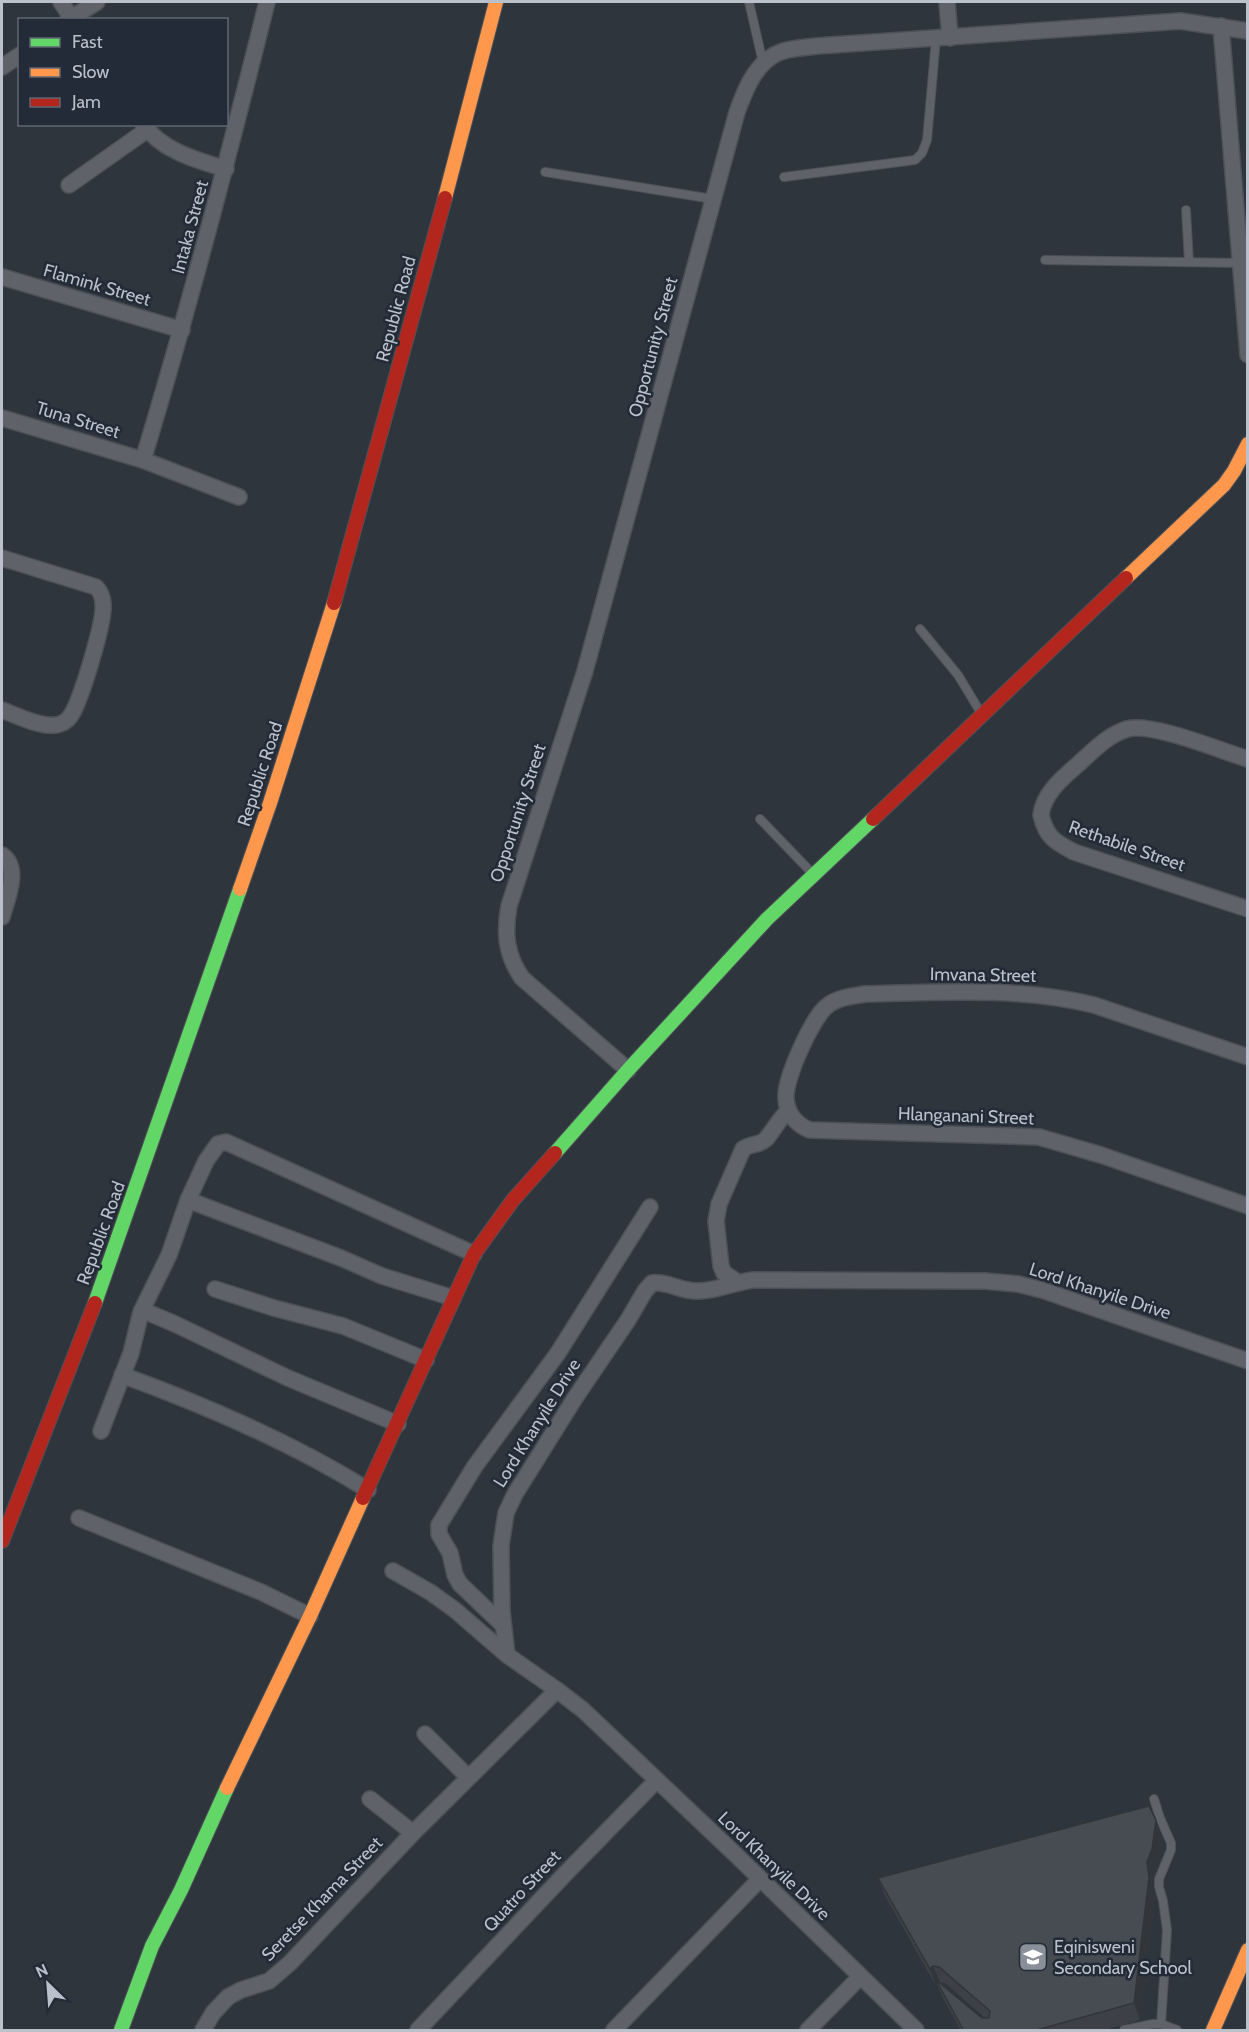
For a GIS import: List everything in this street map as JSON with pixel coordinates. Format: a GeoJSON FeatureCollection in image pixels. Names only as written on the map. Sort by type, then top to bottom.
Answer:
{"type":"FeatureCollection","features":[{"type":"Feature","properties":{"kind":"street"},"geometry":{"type":"LineString","coordinates":[[61,2],[70,18]]}},
{"type":"Feature","properties":{"kind":"street"},"geometry":{"type":"LineString","coordinates":[[73,18],[98,2]]}},
{"type":"Feature","properties":{"kind":"street","name":"Intaka Street"},"geometry":{"type":"LineString","coordinates":[[143,460],[182,330],[226,169],[267,2]]}},
{"type":"Feature","properties":{"kind":"street","name":"Republic Road"},"geometry":{"type":"LineString","coordinates":[[2,1540],[106,1275],[270,803],[332,610],[440,217],[496,2]]}},
{"type":"Feature","properties":{"kind":"street"},"geometry":{"type":"LineString","coordinates":[[943,38],[947,2]]}},
{"type":"Feature","properties":{"kind":"street","name":"Opportunity Street"},"geometry":{"type":"LineString","coordinates":[[628,1070],[522,978],[513,966],[509,955],[506,924],[509,906],[585,671],[744,91],[763,64],[772,56],[794,50],[1180,21],[1248,31]]}},
{"type":"Feature","properties":{"kind":"street"},"geometry":{"type":"LineString","coordinates":[[1221,26],[1248,355]]}},
{"type":"Feature","properties":{"kind":"street"},"geometry":{"type":"LineString","coordinates":[[2,67],[18,56]]}},
{"type":"Feature","properties":{"kind":"street"},"geometry":{"type":"LineString","coordinates":[[69,185],[145,128],[161,144],[226,169]]}},
{"type":"Feature","properties":{"kind":"street","name":"Flamink Street"},"geometry":{"type":"LineString","coordinates":[[2,277],[182,330]]}},
{"type":"Feature","properties":{"kind":"street","name":"Tuna Street"},"geometry":{"type":"LineString","coordinates":[[2,418],[143,460],[239,497]]}},
{"type":"Feature","properties":{"kind":"street"},"geometry":{"type":"LineString","coordinates":[[121,2031],[152,1946],[181,1890],[207,1830],[310,1616],[474,1254],[513,1200],[628,1070],[767,919],[1224,485],[1238,465],[1248,444]]}},
{"type":"Feature","properties":{"kind":"street"},"geometry":{"type":"LineString","coordinates":[[2,558],[96,587],[104,605],[102,621],[87,674],[73,712],[68,719],[57,725],[48,726],[2,710]]}},
{"type":"Feature","properties":{"kind":"street","name":"Rethabile Street"},"geometry":{"type":"LineString","coordinates":[[1248,759],[1156,730],[1128,729],[1106,741],[1063,778],[1047,798],[1041,815],[1049,835],[1056,843],[1074,852],[1248,909]]}},
{"type":"Feature","properties":{"kind":"street"},"geometry":{"type":"LineString","coordinates":[[2,855],[9,862],[12,873],[2,916]]}},
{"type":"Feature","properties":{"kind":"street","name":"Imvana Street"},"geometry":{"type":"LineString","coordinates":[[788,1111],[786,1096],[788,1083],[802,1046],[817,1017],[833,1002],[866,994],[1017,993],[1069,999],[1094,1005],[1248,1057]]}},
{"type":"Feature","properties":{"kind":"street"},"geometry":{"type":"LineString","coordinates":[[736,1281],[724,1273],[718,1257],[716,1221],[719,1204],[743,1149],[766,1139],[788,1111]]}},
{"type":"Feature","properties":{"kind":"street","name":"Hlanganani Street"},"geometry":{"type":"LineString","coordinates":[[788,1111],[799,1125],[819,1132],[1039,1137],[1101,1155],[1248,1206]]}},
{"type":"Feature","properties":{"kind":"street"},"geometry":{"type":"LineString","coordinates":[[101,1431],[131,1353],[142,1310],[169,1255],[188,1200],[211,1152],[218,1144],[226,1142],[474,1254]]}},
{"type":"Feature","properties":{"kind":"street"},"geometry":{"type":"LineString","coordinates":[[188,1200],[341,1258],[382,1276],[453,1298]]}},
{"type":"Feature","properties":{"kind":"street"},"geometry":{"type":"LineString","coordinates":[[503,1625],[459,1584],[450,1553],[439,1534],[440,1525],[475,1466],[558,1353],[650,1207]]}},
{"type":"Feature","properties":{"kind":"street","name":"Lord Khanyile Drive"},"geometry":{"type":"LineString","coordinates":[[916,2031],[583,1710],[507,1655],[503,1625],[501,1538],[507,1508],[575,1398],[652,1283],[695,1292],[722,1288],[736,1281],[798,1279],[985,1281],[1018,1284],[1090,1305],[1248,1360]]}},
{"type":"Feature","properties":{"kind":"street"},"geometry":{"type":"LineString","coordinates":[[215,1289],[274,1308],[343,1326],[426,1360]]}},
{"type":"Feature","properties":{"kind":"street"},"geometry":{"type":"LineString","coordinates":[[142,1310],[175,1323],[288,1378],[398,1424]]}},
{"type":"Feature","properties":{"kind":"street"},"geometry":{"type":"LineString","coordinates":[[122,1375],[185,1398],[261,1432],[341,1473],[368,1490]]}},
{"type":"Feature","properties":{"kind":"street"},"geometry":{"type":"LineString","coordinates":[[79,1518],[261,1592],[310,1616]]}},
{"type":"Feature","properties":{"kind":"street"},"geometry":{"type":"LineString","coordinates":[[393,1571],[424,1588],[455,1610],[507,1655]]}},
{"type":"Feature","properties":{"kind":"street","name":"Seretse Khama Street"},"geometry":{"type":"LineString","coordinates":[[203,2031],[213,2013],[228,1997],[241,1990],[270,1981],[280,1973],[412,1833],[557,1690]]}},
{"type":"Feature","properties":{"kind":"street"},"geometry":{"type":"LineString","coordinates":[[425,1734],[468,1777]]}},
{"type":"Feature","properties":{"kind":"street","name":"Quatro Street"},"geometry":{"type":"LineString","coordinates":[[418,2031],[565,1874],[657,1780]]}},
{"type":"Feature","properties":{"kind":"street","name":"Seretse Khama Street"},"geometry":{"type":"LineString","coordinates":[[370,1799],[412,1833]]}},
{"type":"Feature","properties":{"kind":"street"},"geometry":{"type":"LineString","coordinates":[[614,2031],[760,1879]]}},
{"type":"Feature","properties":{"kind":"street"},"geometry":{"type":"LineString","coordinates":[[1213,2031],[1248,1950]]}},
{"type":"Feature","properties":{"kind":"street"},"geometry":{"type":"LineString","coordinates":[[808,2031],[860,1977]]}},
{"type":"Feature","properties":{"kind":"lane"},"geometry":{"type":"LineString","coordinates":[[749,2],[763,64]]}},
{"type":"Feature","properties":{"kind":"lane"},"geometry":{"type":"LineString","coordinates":[[784,177],[915,160],[922,153],[927,140],[943,38]]}},
{"type":"Feature","properties":{"kind":"lane"},"geometry":{"type":"LineString","coordinates":[[545,172],[713,199]]}},
{"type":"Feature","properties":{"kind":"lane"},"geometry":{"type":"LineString","coordinates":[[1186,210],[1189,262]]}},
{"type":"Feature","properties":{"kind":"lane"},"geometry":{"type":"LineString","coordinates":[[1045,260],[1240,263]]}},
{"type":"Feature","properties":{"kind":"lane"},"geometry":{"type":"LineString","coordinates":[[920,628],[958,675],[981,714]]}},
{"type":"Feature","properties":{"kind":"lane"},"geometry":{"type":"LineString","coordinates":[[760,819],[813,874]]}},
{"type":"Feature","properties":{"kind":"lane"},"geometry":{"type":"LineString","coordinates":[[1154,1799],[1171,1843],[1171,1850],[1158,1887],[1163,1901],[1167,1930],[1161,2024]]}},
{"type":"Feature","properties":{"kind":"lane"},"geometry":{"type":"LineString","coordinates":[[1124,2031],[1153,2024],[1161,2024],[1177,2031]]}},
{"type":"Feature","properties":{"kind":"building","name":"Eqinisweni Secondary School"},"geometry":{"type":"Polygon","coordinates":[[[1149,1806],[1156,1820],[1152,1849],[1147,1862],[1149,1877],[1134,2003],[1033,2031],[964,2031],[936,1980],[982,2018],[989,2018],[990,2011],[939,1967],[933,1966],[930,1969],[878,1878],[1149,1806]]]}},
{"type":"Feature","properties":{"kind":"traffic: fast"},"geometry":{"type":"LineString","coordinates":[[555,1153],[767,919],[873,819]]}},
{"type":"Feature","properties":{"kind":"traffic: fast"},"geometry":{"type":"LineString","coordinates":[[95,1303],[240,889]]}},
{"type":"Feature","properties":{"kind":"traffic: fast"},"geometry":{"type":"LineString","coordinates":[[121,2030],[152,1946],[181,1890],[227,1788]]}},
{"type":"Feature","properties":{"kind":"traffic: slow"},"geometry":{"type":"LineString","coordinates":[[445,198],[496,2]]}},
{"type":"Feature","properties":{"kind":"traffic: slow"},"geometry":{"type":"LineString","coordinates":[[1126,578],[1224,485],[1248,444]]}},
{"type":"Feature","properties":{"kind":"traffic: slow"},"geometry":{"type":"LineString","coordinates":[[240,889],[334,603]]}},
{"type":"Feature","properties":{"kind":"traffic: slow"},"geometry":{"type":"LineString","coordinates":[[227,1788],[310,1616],[363,1498]]}},
{"type":"Feature","properties":{"kind":"traffic: slow"},"geometry":{"type":"LineString","coordinates":[[1213,2030],[1248,1950]]}},
{"type":"Feature","properties":{"kind":"traffic: jam"},"geometry":{"type":"LineString","coordinates":[[334,603],[445,198]]}},
{"type":"Feature","properties":{"kind":"traffic: jam"},"geometry":{"type":"LineString","coordinates":[[873,819],[1126,578]]}},
{"type":"Feature","properties":{"kind":"traffic: jam"},"geometry":{"type":"LineString","coordinates":[[363,1498],[474,1254],[513,1200],[555,1153]]}},
{"type":"Feature","properties":{"kind":"traffic: jam"},"geometry":{"type":"LineString","coordinates":[[2,1541],[95,1303]]}},
{"type":"Feature","properties":{"kind":"place","name":"Eqinisweni Secondary School"},"geometry":{"type":"Point","coordinates":[1033,1957]}}]}
